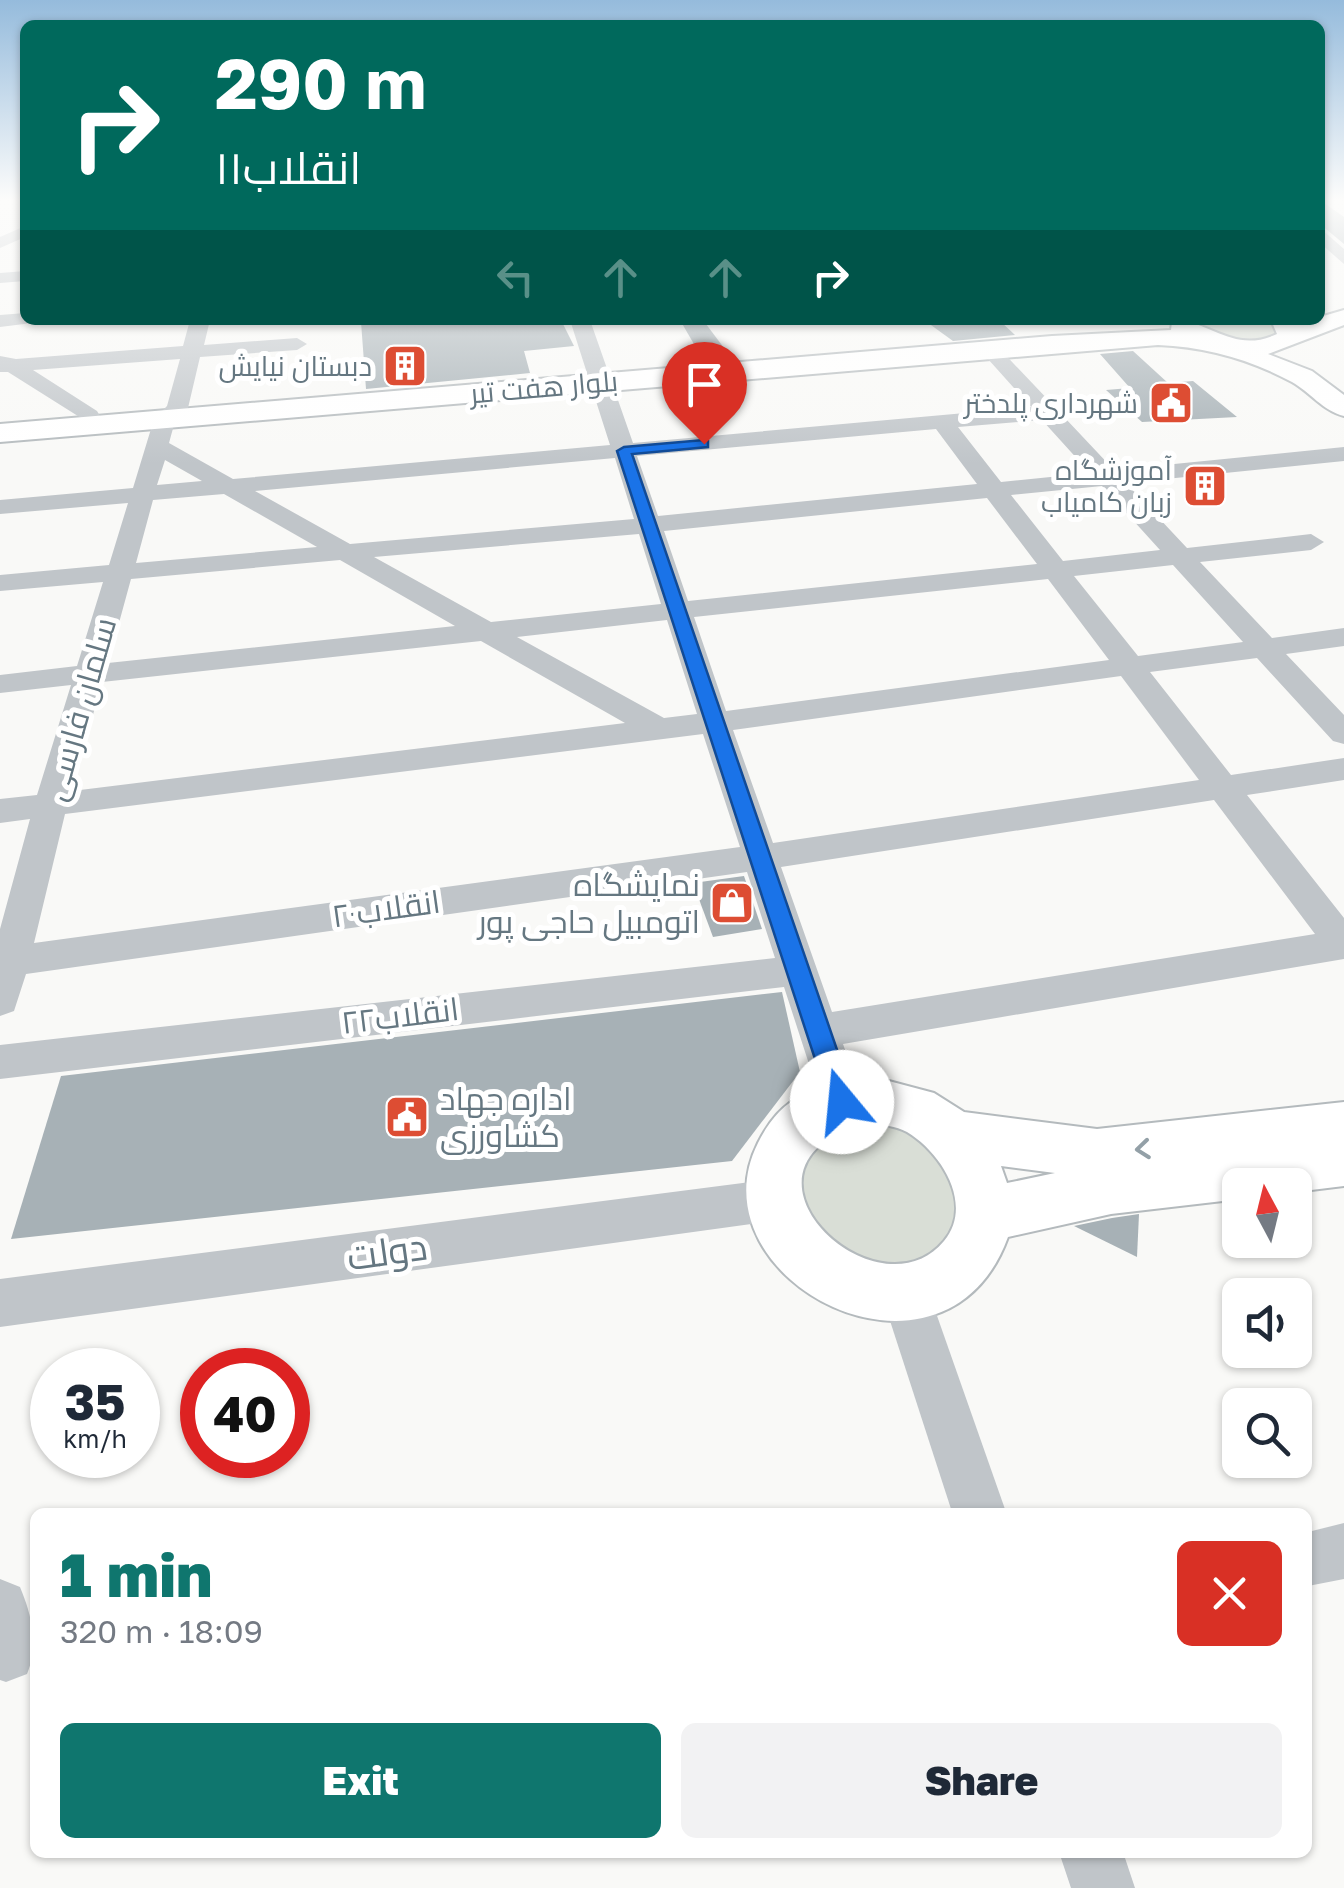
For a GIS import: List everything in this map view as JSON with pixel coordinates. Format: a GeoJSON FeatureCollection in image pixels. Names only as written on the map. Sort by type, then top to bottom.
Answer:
{"type":"FeatureCollection","features":[{"type":"Feature","properties":{"kind":"main road","name":"بلوار هفت تیر"},"geometry":{"type":"LineString","coordinates":[[0,433],[1116,332],[1144,325]]}},
{"type":"Feature","properties":{"kind":"main road"},"geometry":{"type":"LineString","coordinates":[[1179,325],[1304,377],[1344,408]]}},
{"type":"Feature","properties":{"kind":"main road","name":"بلوار هفت تیر"},"geometry":{"type":"LineString","coordinates":[[600,378],[1158,337],[1255,347],[1311,325]]}},
{"type":"Feature","properties":{"kind":"main road"},"geometry":{"type":"LineString","coordinates":[[1286,332],[1304,377]]}},
{"type":"Feature","properties":{"kind":"main road","name":"بلوار هفت تیر"},"geometry":{"type":"LineString","coordinates":[[0,423],[89,416],[164,421]]}},
{"type":"Feature","properties":{"kind":"main road"},"geometry":{"type":"LineString","coordinates":[[870,1099],[900,1104],[928,1116],[952,1135],[976,1172],[984,1215],[977,1243],[960,1266],[936,1284],[905,1293],[869,1292],[835,1280],[805,1258],[784,1231],[774,1200],[773,1173],[780,1148],[796,1127],[816,1111],[842,1102],[870,1099]]}},
{"type":"Feature","properties":{"kind":"main road"},"geometry":{"type":"LineString","coordinates":[[952,1135],[1097,1154],[1344,1126]]}},
{"type":"Feature","properties":{"kind":"main road"},"geometry":{"type":"LineString","coordinates":[[984,1215],[1111,1188],[1344,1161]]}},
{"type":"Feature","properties":{"kind":"street"},"geometry":{"type":"LineString","coordinates":[[182,325],[182,352]]}},
{"type":"Feature","properties":{"kind":"street"},"geometry":{"type":"LineString","coordinates":[[182,352],[197,325]]}},
{"type":"Feature","properties":{"kind":"street"},"geometry":{"type":"LineString","coordinates":[[587,325],[600,378],[842,1102]]}},
{"type":"Feature","properties":{"kind":"street"},"geometry":{"type":"LineString","coordinates":[[4,363],[296,344]]}},
{"type":"Feature","properties":{"kind":"street"},"geometry":{"type":"LineString","coordinates":[[989,349],[1344,734]]}},
{"type":"Feature","properties":{"kind":"street","name":"سلمان فارسی"},"geometry":{"type":"LineString","coordinates":[[0,1000],[5,962],[182,352]]}},
{"type":"Feature","properties":{"kind":"street"},"geometry":{"type":"LineString","coordinates":[[4,363],[89,416]]}},
{"type":"Feature","properties":{"kind":"street"},"geometry":{"type":"LineString","coordinates":[[0,506],[1097,408]]}},
{"type":"Feature","properties":{"kind":"street"},"geometry":{"type":"LineString","coordinates":[[164,421],[229,485],[659,729]]}},
{"type":"Feature","properties":{"kind":"street"},"geometry":{"type":"LineString","coordinates":[[820,1031],[1343,944],[942,422]]}},
{"type":"Feature","properties":{"kind":"street"},"geometry":{"type":"LineString","coordinates":[[0,583],[649,525],[1344,454]]}},
{"type":"Feature","properties":{"kind":"street"},"geometry":{"type":"LineString","coordinates":[[0,684],[1311,542]]}},
{"type":"Feature","properties":{"kind":"street"},"geometry":{"type":"LineString","coordinates":[[0,811],[716,722],[1344,636]]}},
{"type":"Feature","properties":{"kind":"street","name":"انقلاب۲۰"},"geometry":{"type":"LineString","coordinates":[[5,962],[761,857],[1344,770]]}},
{"type":"Feature","properties":{"kind":"street","name":"انقلاب۲۲"},"geometry":{"type":"LineString","coordinates":[[0,1062],[800,970]]}},
{"type":"Feature","properties":{"kind":"street","name":"دولت"},"geometry":{"type":"LineString","coordinates":[[0,1303],[774,1200]]}},
{"type":"Feature","properties":{"kind":"street"},"geometry":{"type":"LineString","coordinates":[[905,1293],[978,1508]]}},
{"type":"Feature","properties":{"kind":"street"},"geometry":{"type":"LineString","coordinates":[[1312,1558],[1344,1551]]}},
{"type":"Feature","properties":{"kind":"street"},"geometry":{"type":"LineString","coordinates":[[1093,1858],[1103,1888]]}},
{"type":"Feature","properties":{"kind":"shaded area"},"geometry":{"type":"Polygon","coordinates":[[[1190,325],[1279,325],[1281,338],[1240,343],[1190,325]]]}},
{"type":"Feature","properties":{"kind":"shaded area"},"geometry":{"type":"Polygon","coordinates":[[[870,1111],[951,1150],[967,1232],[898,1280],[812,1246],[789,1167],[800,1143],[870,1111]]]}},
{"type":"Feature","properties":{"kind":"building"},"geometry":{"type":"Polygon","coordinates":[[[361,325],[564,325],[574,346],[524,351],[530,373],[366,389],[361,325]]]}},
{"type":"Feature","properties":{"kind":"building"},"geometry":{"type":"Polygon","coordinates":[[[683,325],[707,325],[730,356],[702,358],[683,325]]]}},
{"type":"Feature","properties":{"kind":"building"},"geometry":{"type":"Polygon","coordinates":[[[931,325],[1004,325],[1015,335],[953,341],[931,325]]]}},
{"type":"Feature","properties":{"kind":"building","name":"شهرداری پلدختر"},"geometry":{"type":"Polygon","coordinates":[[[1133,351],[1168,383],[1193,381],[1237,417],[1142,422],[1106,390],[1130,388],[1100,354],[1133,351]]]}},
{"type":"Feature","properties":{"kind":"building","name":"نمایشگاه اتومبیل حاجی پور"},"geometry":{"type":"Polygon","coordinates":[[[744,876],[762,929],[713,937],[693,883],[744,876]]]}},
{"type":"Feature","properties":{"kind":"building","name":"اداره جهاد کشاورزی"},"geometry":{"type":"Polygon","coordinates":[[[782,992],[800,1072],[732,1161],[11,1239],[61,1076],[782,992]]]}},
{"type":"Feature","properties":{"kind":"building"},"geometry":{"type":"Polygon","coordinates":[[[1139,1214],[1137,1257],[1074,1226],[1112,1218],[1139,1214]]]}},
{"type":"Feature","properties":{"kind":"place","name":"دبستان نیایش"},"geometry":{"type":"Point","coordinates":[405,366]}},
{"type":"Feature","properties":{"kind":"place","name":"شهرداری پلدختر"},"geometry":{"type":"Point","coordinates":[1171,403]}},
{"type":"Feature","properties":{"kind":"place","name":"آموزشگاه زبان کامیاب"},"geometry":{"type":"Point","coordinates":[1205,486]}},
{"type":"Feature","properties":{"kind":"place","name":"نمایشگاه اتومبیل حاجی پور"},"geometry":{"type":"Point","coordinates":[732,903]}},
{"type":"Feature","properties":{"kind":"place","name":"اداره جهاد کشاورزی"},"geometry":{"type":"Point","coordinates":[407,1117]}},
{"type":"Feature","properties":{"kind":"route"},"geometry":{"type":"LineString","coordinates":[[704,444],[624,451],[842,1102]]}}]}
